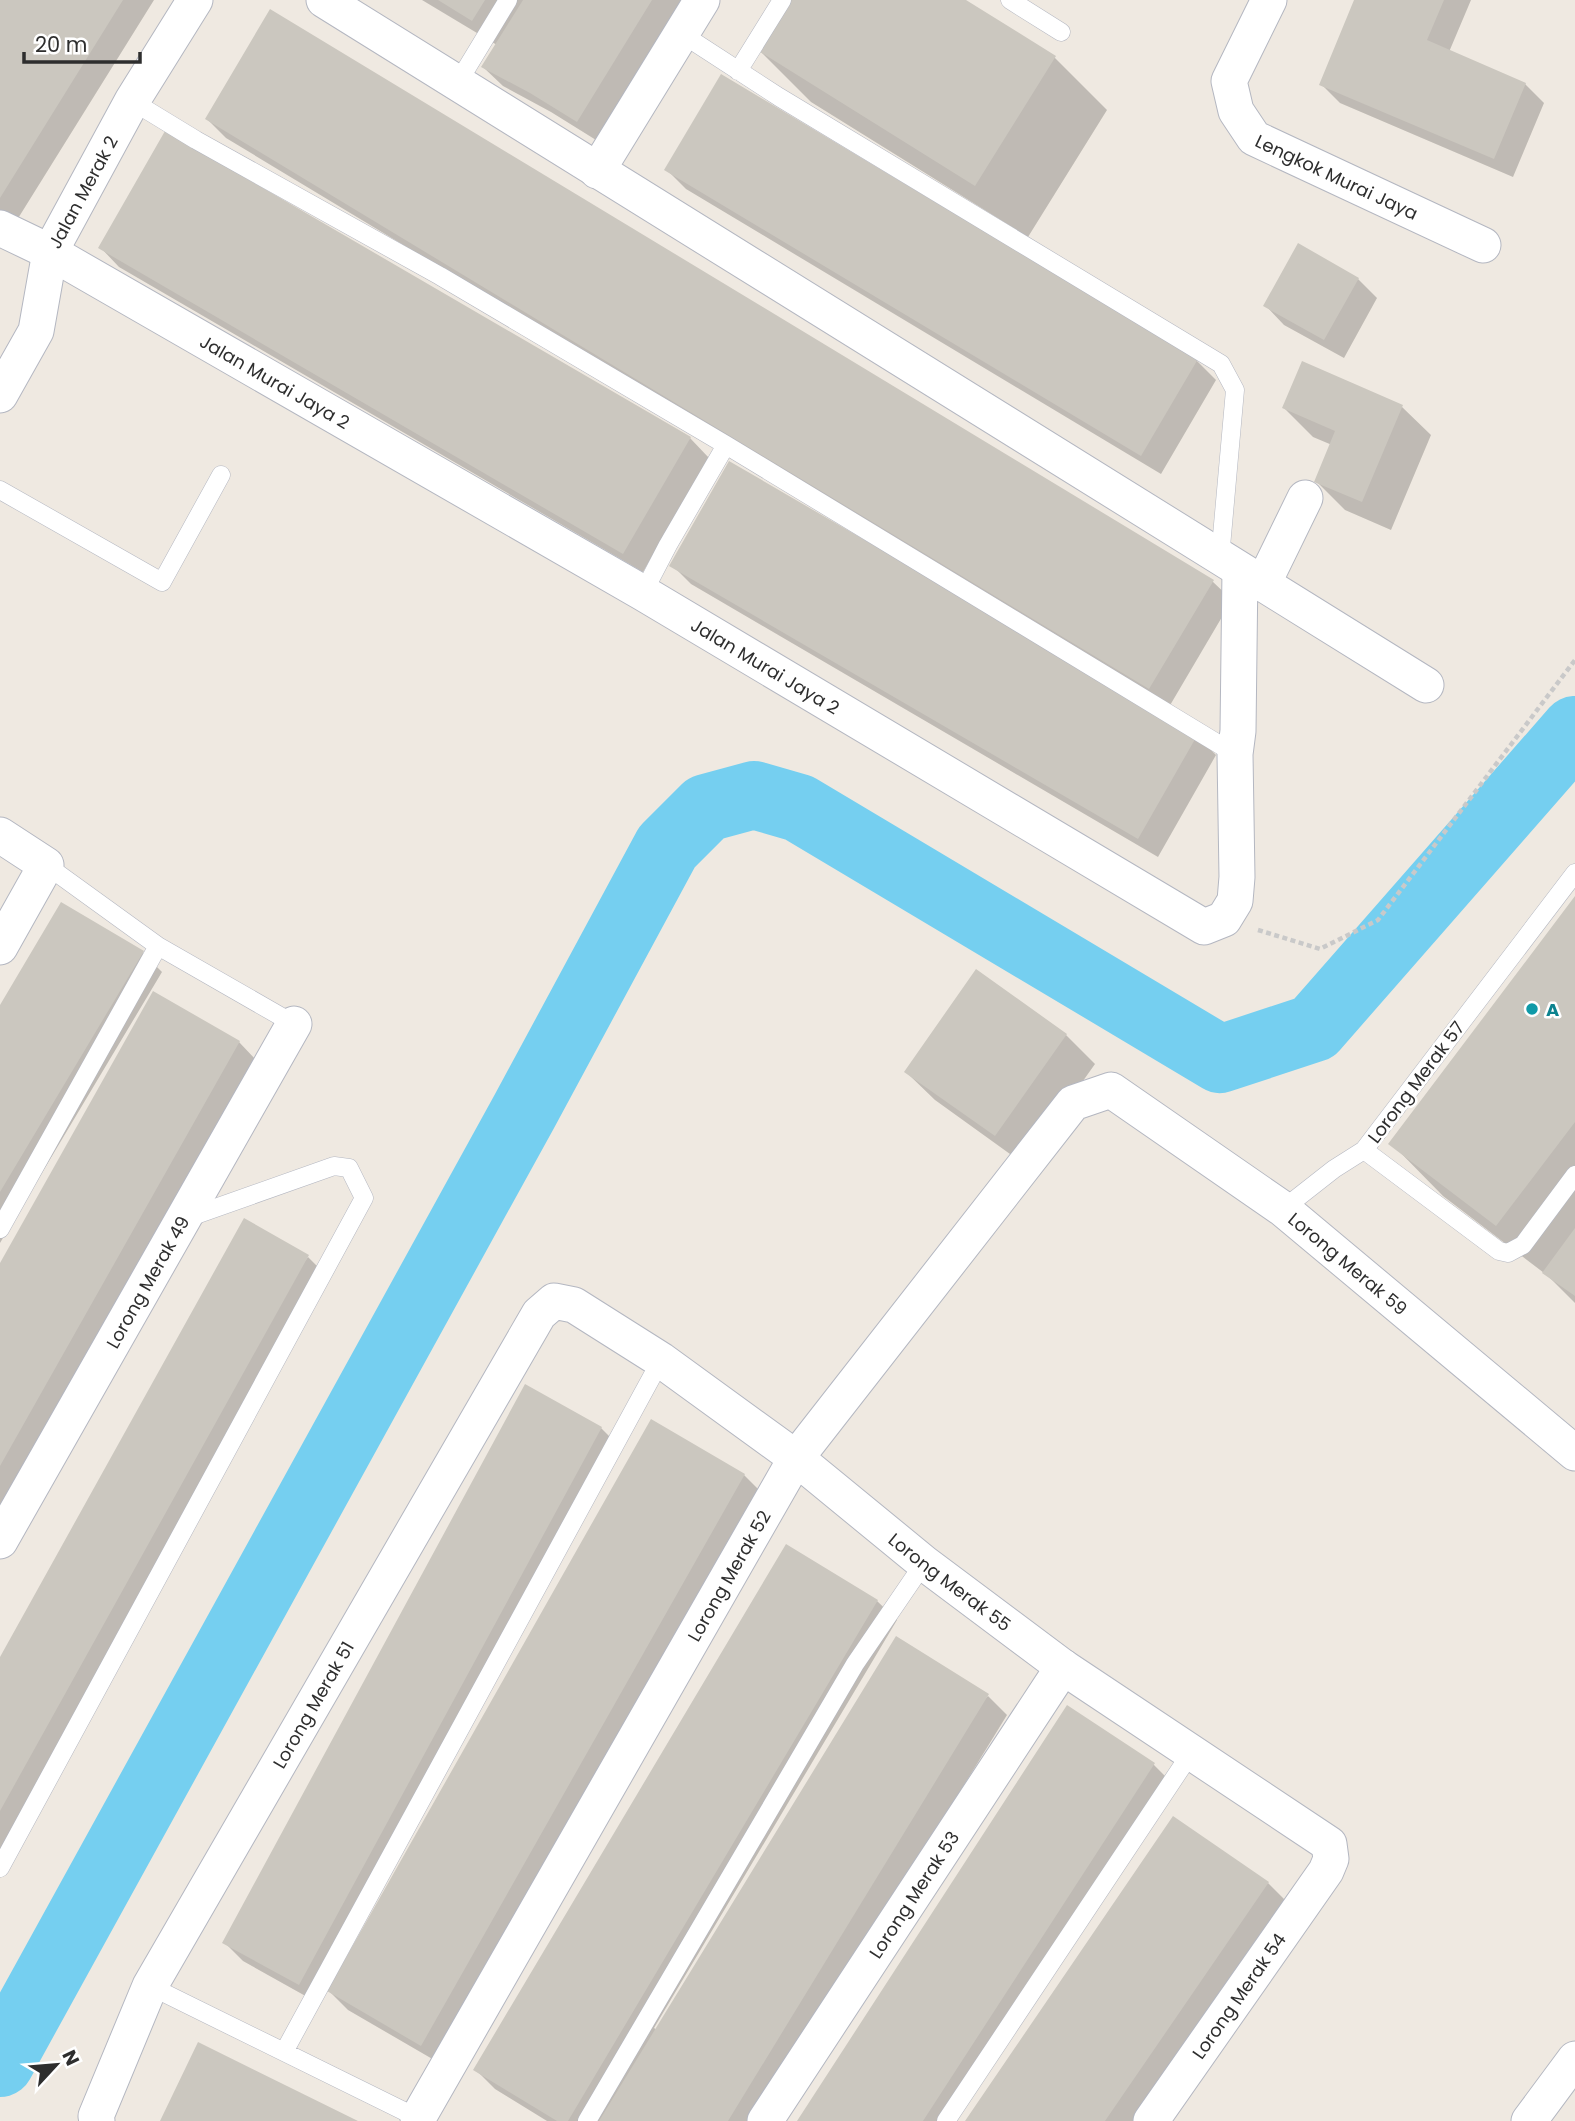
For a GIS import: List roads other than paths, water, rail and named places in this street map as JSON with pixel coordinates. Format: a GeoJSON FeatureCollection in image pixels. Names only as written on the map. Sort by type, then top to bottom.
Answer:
{"type":"FeatureCollection","features":[{"type":"Feature","properties":{"kind":"street","name":"Jalan Merak 2"},"geometry":{"type":"LineString","coordinates":[[0,395],[36,331],[50,252],[132,101],[195,0]]}},
{"type":"Feature","properties":{"kind":"street"},"geometry":{"type":"LineString","coordinates":[[324,0],[1426,685]]}},
{"type":"Feature","properties":{"kind":"street"},"geometry":{"type":"LineString","coordinates":[[597,171],[702,0]]}},
{"type":"Feature","properties":{"kind":"street","name":"Lengkok Murai Jaya"},"geometry":{"type":"LineString","coordinates":[[1269,0],[1229,81],[1237,111],[1254,138],[1483,245]]}},
{"type":"Feature","properties":{"kind":"street","name":"Jalan Murai Jaya 2"},"geometry":{"type":"LineString","coordinates":[[0,228],[50,252],[643,593],[1204,927],[1224,919],[1235,901],[1235,754]]}},
{"type":"Feature","properties":{"kind":"street"},"geometry":{"type":"LineString","coordinates":[[1235,754],[1238,731],[1241,571],[1305,498]]}},
{"type":"Feature","properties":{"kind":"street"},"geometry":{"type":"LineString","coordinates":[[0,835],[46,865],[0,947]]}},
{"type":"Feature","properties":{"kind":"street","name":"Lorong Merak 49"},"geometry":{"type":"LineString","coordinates":[[0,1541],[293,1024]]}},
{"type":"Feature","properties":{"kind":"street","name":"Lorong Merak 59"},"geometry":{"type":"LineString","coordinates":[[1111,1090],[1283,1209],[1575,1453]]}},
{"type":"Feature","properties":{"kind":"street","name":"Lorong Merak 52"},"geometry":{"type":"LineString","coordinates":[[421,2120],[796,1458],[1073,1103],[1111,1090]]}},
{"type":"Feature","properties":{"kind":"street","name":"Lorong Merak 55"},"geometry":{"type":"LineString","coordinates":[[554,1301],[574,1305],[661,1360],[796,1458],[924,1563],[1063,1667],[1329,1844],[1331,1859],[1326,1871]]}},
{"type":"Feature","properties":{"kind":"street","name":"Lorong Merak 51"},"geometry":{"type":"LineString","coordinates":[[97,2121],[96,2116],[149,1986],[539,1314],[554,1301]]}},
{"type":"Feature","properties":{"kind":"street","name":"Lorong Merak 53"},"geometry":{"type":"LineString","coordinates":[[765,2121],[1063,1667]]}},
{"type":"Feature","properties":{"kind":"street","name":"Lorong Merak 54"},"geometry":{"type":"LineString","coordinates":[[1151,2121],[1326,1871]]}},
{"type":"Feature","properties":{"kind":"street"},"geometry":{"type":"LineString","coordinates":[[1529,2121],[1575,2059]]}},
{"type":"Feature","properties":{"kind":"lane"},"geometry":{"type":"LineString","coordinates":[[457,84],[508,0]]}},
{"type":"Feature","properties":{"kind":"lane"},"geometry":{"type":"LineString","coordinates":[[738,71],[782,0]]}},
{"type":"Feature","properties":{"kind":"lane"},"geometry":{"type":"LineString","coordinates":[[1010,0],[1061,32]]}},
{"type":"Feature","properties":{"kind":"lane"},"geometry":{"type":"LineString","coordinates":[[682,34],[738,71],[1221,364],[1235,390],[1227,457],[1241,571]]}},
{"type":"Feature","properties":{"kind":"lane"},"geometry":{"type":"LineString","coordinates":[[132,101],[196,140],[440,276],[726,445],[1235,754]]}},
{"type":"Feature","properties":{"kind":"lane"},"geometry":{"type":"LineString","coordinates":[[643,593],[726,445]]}},
{"type":"Feature","properties":{"kind":"lane"},"geometry":{"type":"LineString","coordinates":[[0,491],[162,582],[221,475]]}},
{"type":"Feature","properties":{"kind":"lane"},"geometry":{"type":"LineString","coordinates":[[46,865],[159,946],[293,1024]]}},
{"type":"Feature","properties":{"kind":"lane","name":"Lorong Merak 57"},"geometry":{"type":"LineString","coordinates":[[1575,873],[1364,1150],[1499,1251],[1508,1253],[1522,1245],[1575,1175]]}},
{"type":"Feature","properties":{"kind":"lane"},"geometry":{"type":"LineString","coordinates":[[0,1229],[159,946]]}},
{"type":"Feature","properties":{"kind":"lane"},"geometry":{"type":"LineString","coordinates":[[1283,1209],[1334,1169],[1364,1150]]}},
{"type":"Feature","properties":{"kind":"lane"},"geometry":{"type":"LineString","coordinates":[[0,1868],[329,1266],[363,1198],[349,1168],[334,1166],[183,1219]]}},
{"type":"Feature","properties":{"kind":"lane"},"geometry":{"type":"LineString","coordinates":[[284,2052],[661,1360]]}},
{"type":"Feature","properties":{"kind":"lane"},"geometry":{"type":"LineString","coordinates":[[587,2121],[855,1664],[924,1563]]}},
{"type":"Feature","properties":{"kind":"lane"},"geometry":{"type":"LineString","coordinates":[[946,2121],[1191,1753]]}},
{"type":"Feature","properties":{"kind":"lane"},"geometry":{"type":"LineString","coordinates":[[149,1986],[421,2120]]}},
{"type":"Feature","properties":{"kind":"waterway"},"geometry":{"type":"LineString","coordinates":[[0,2063],[667,847],[706,808],[754,795],[799,808],[1220,1059],[1314,1028],[1575,730]]}},
{"type":"Feature","properties":{"kind":"place","name":"A"},"geometry":{"type":"Point","coordinates":[1532,1009]}}]}
